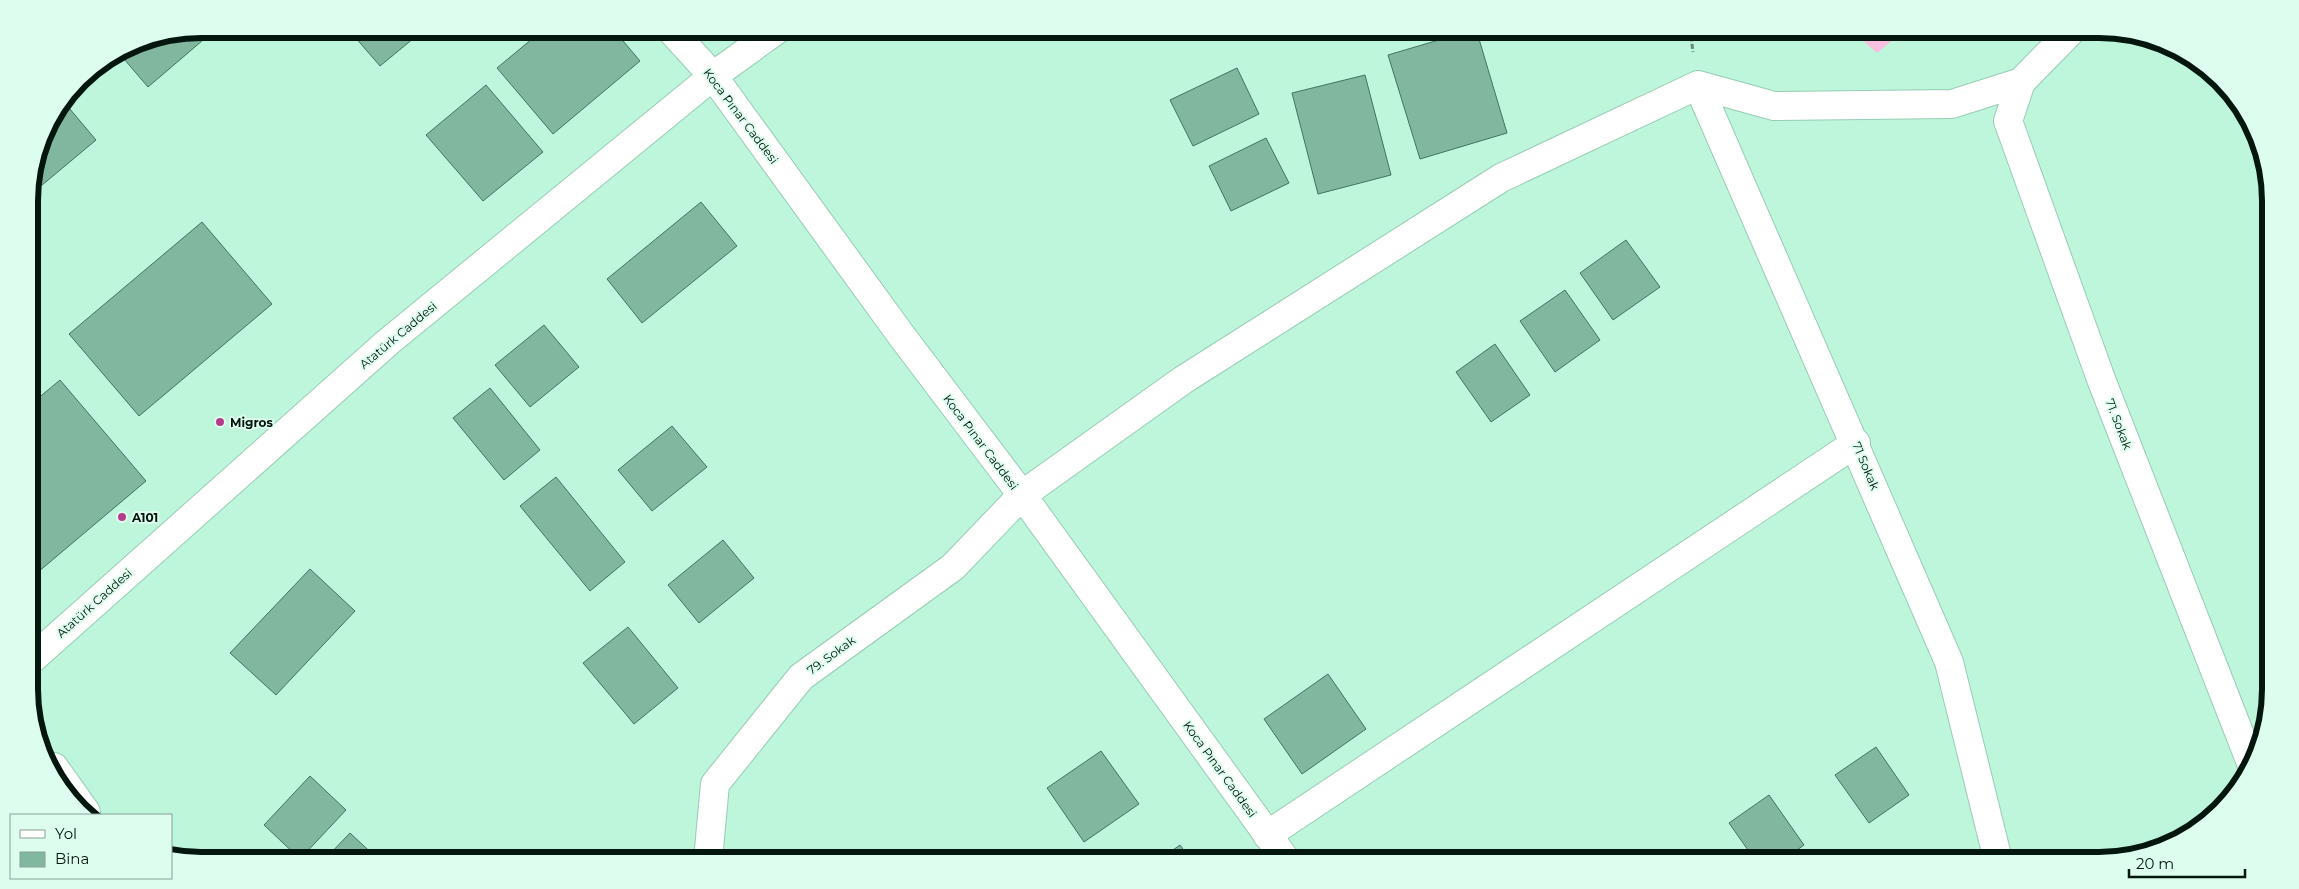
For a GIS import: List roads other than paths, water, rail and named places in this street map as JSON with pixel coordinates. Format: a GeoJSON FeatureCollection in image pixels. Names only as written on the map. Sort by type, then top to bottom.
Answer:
{"type":"FeatureCollection","features":[{"type":"Feature","properties":{"kind":"street","name":"Koca Pınar Caddesi"},"geometry":{"type":"LineString","coordinates":[[678,38],[713,76],[901,335],[1022,495],[1279,851]]}},
{"type":"Feature","properties":{"kind":"street","name":"Atatürk Caddesi"},"geometry":{"type":"LineString","coordinates":[[38,654],[388,342],[713,76],[766,38]]}},
{"type":"Feature","properties":{"kind":"street"},"geometry":{"type":"LineString","coordinates":[[1698,85],[1774,106],[1952,104],[2020,82],[2064,38]]}},
{"type":"Feature","properties":{"kind":"street","name":"71. Sokak"},"geometry":{"type":"LineString","coordinates":[[2020,82],[2008,121],[2102,379],[2247,755]]}},
{"type":"Feature","properties":{"kind":"street","name":"79. Sokak"},"geometry":{"type":"LineString","coordinates":[[709,852],[715,784],[801,677],[953,567],[1022,495],[1182,380],[1501,178],[1698,85]]}},
{"type":"Feature","properties":{"kind":"street","name":"71 Sokak"},"geometry":{"type":"LineString","coordinates":[[1698,85],[1856,443],[1949,662],[1996,851]]}},
{"type":"Feature","properties":{"kind":"street"},"geometry":{"type":"LineString","coordinates":[[1267,835],[1856,443]]}},
{"type":"Feature","properties":{"kind":"place","name":"Migros"},"geometry":{"type":"Point","coordinates":[220,422]}},
{"type":"Feature","properties":{"kind":"place","name":"A101"},"geometry":{"type":"Point","coordinates":[122,517]}}]}
